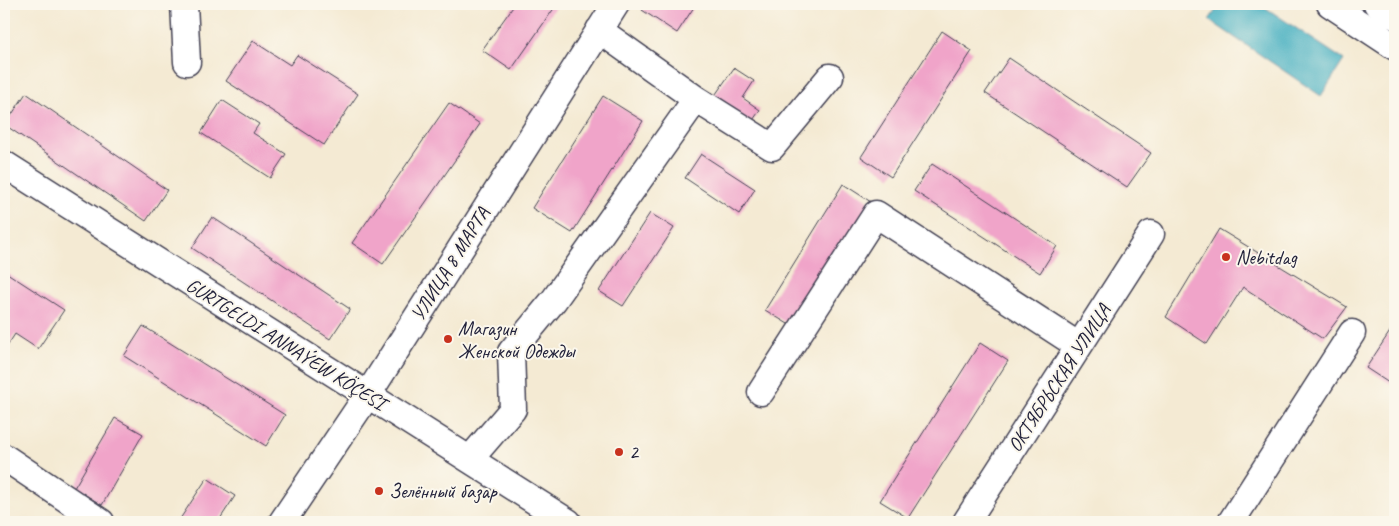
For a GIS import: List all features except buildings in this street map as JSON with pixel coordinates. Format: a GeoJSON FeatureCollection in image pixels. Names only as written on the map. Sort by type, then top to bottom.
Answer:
{"type":"FeatureCollection","features":[{"type":"Feature","properties":{"kind":"street"},"geometry":{"type":"LineString","coordinates":[[184,4],[187,62]]}},
{"type":"Feature","properties":{"kind":"street","name":"УЛИЦА 8 МАРТА"},"geometry":{"type":"LineString","coordinates":[[282,522],[367,396],[616,4]]}},
{"type":"Feature","properties":{"kind":"street"},"geometry":{"type":"LineString","coordinates":[[1330,4],[1395,46]]}},
{"type":"Feature","properties":{"kind":"street"},"geometry":{"type":"LineString","coordinates":[[1377,4],[1395,14]]}},
{"type":"Feature","properties":{"kind":"street"},"geometry":{"type":"LineString","coordinates":[[1392,4],[1395,14]]}},
{"type":"Feature","properties":{"kind":"street"},"geometry":{"type":"LineString","coordinates":[[599,30],[696,99],[772,148],[830,77]]}},
{"type":"Feature","properties":{"kind":"street"},"geometry":{"type":"LineString","coordinates":[[470,459],[513,409],[511,352],[554,300],[696,99]]}},
{"type":"Feature","properties":{"kind":"street","name":"GURTGELDI ANNAÝEW KÖÇESI"},"geometry":{"type":"LineString","coordinates":[[4,164],[568,522]]}},
{"type":"Feature","properties":{"kind":"street"},"geometry":{"type":"LineString","coordinates":[[761,392],[876,214],[1079,346]]}},
{"type":"Feature","properties":{"kind":"street","name":"ОКТЯБРЬСКАЯ УЛИЦА"},"geometry":{"type":"LineString","coordinates":[[966,522],[1151,234]]}},
{"type":"Feature","properties":{"kind":"street"},"geometry":{"type":"LineString","coordinates":[[1231,522],[1352,333]]}},
{"type":"Feature","properties":{"kind":"street"},"geometry":{"type":"LineString","coordinates":[[4,457],[101,522]]}},
{"type":"Feature","properties":{"kind":"water"},"geometry":{"type":"Polygon","coordinates":[[[1220,4],[1260,4],[1344,60],[1321,96],[1209,20],[1220,4]]]}},
{"type":"Feature","properties":{"kind":"place","name":"Nebitdag"},"geometry":{"type":"Point","coordinates":[1226,257]}},
{"type":"Feature","properties":{"kind":"place","name":"Магазин Женской Одежды"},"geometry":{"type":"Point","coordinates":[448,339]}},
{"type":"Feature","properties":{"kind":"place","name":"2"},"geometry":{"type":"Point","coordinates":[619,452]}},
{"type":"Feature","properties":{"kind":"place","name":"Зелённый базар"},"geometry":{"type":"Point","coordinates":[379,491]}}]}
